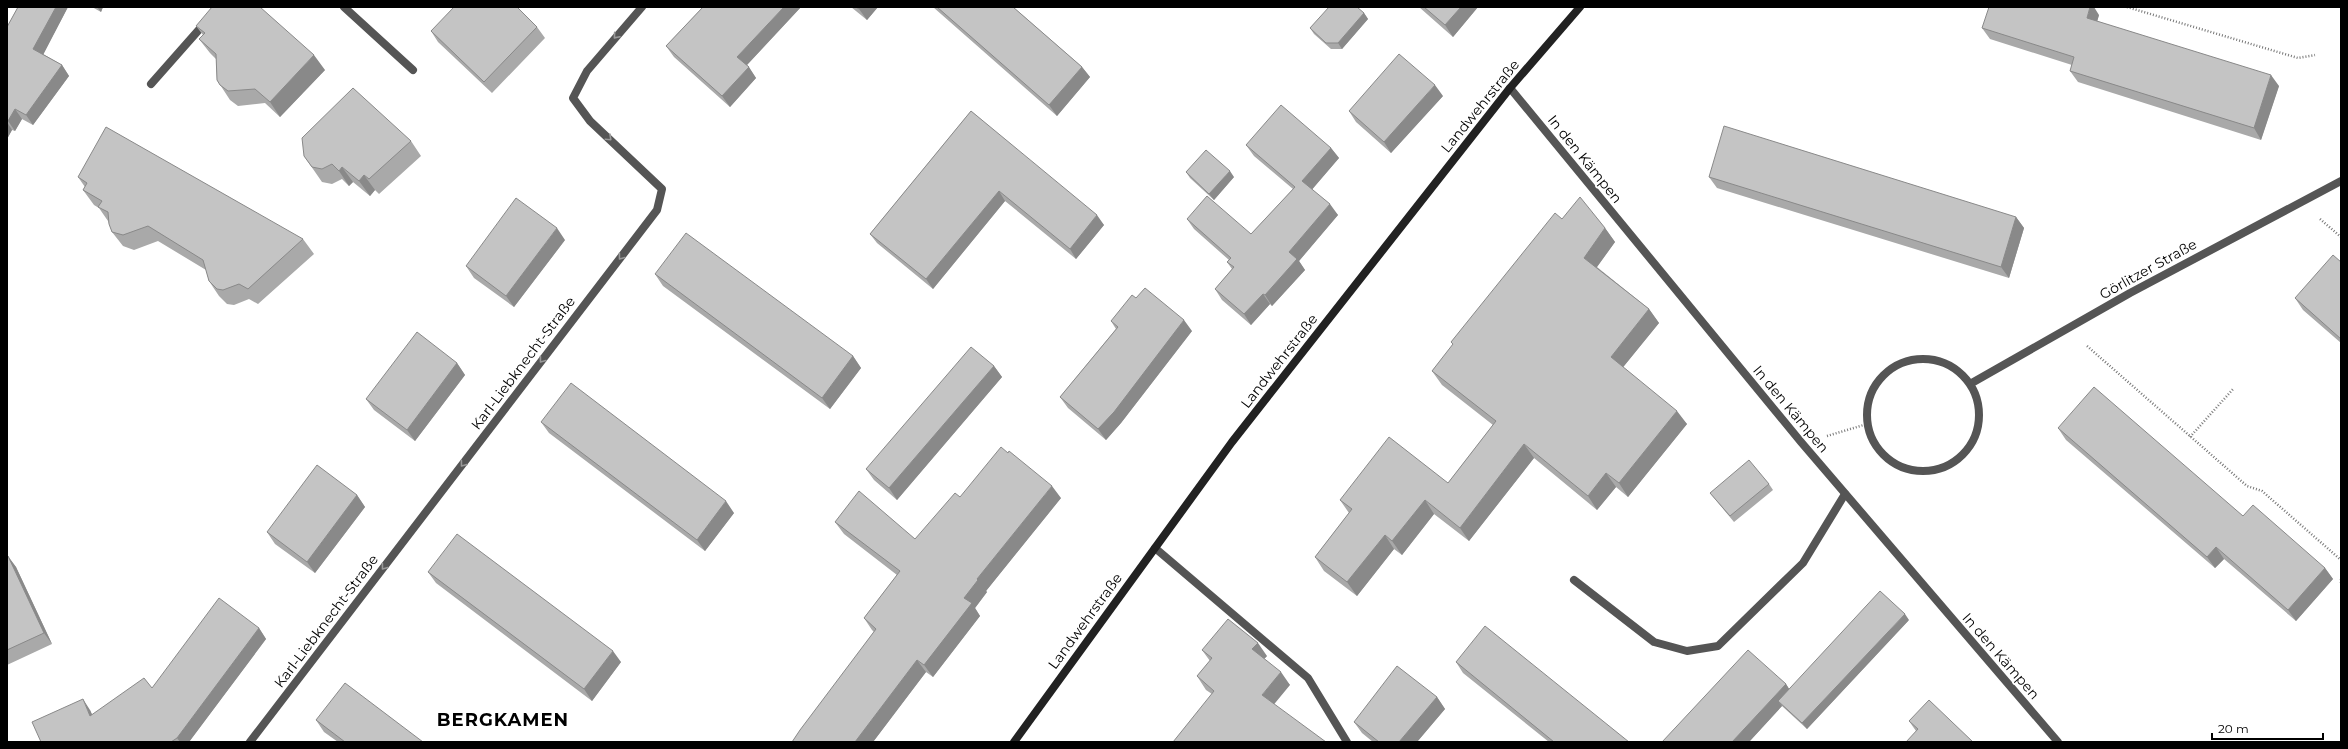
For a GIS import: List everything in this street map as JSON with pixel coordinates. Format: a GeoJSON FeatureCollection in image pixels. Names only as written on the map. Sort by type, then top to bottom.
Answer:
{"type":"FeatureCollection","features":[{"type":"Feature","properties":{"kind":"main road","name":"Landwehrstraße"},"geometry":{"type":"LineString","coordinates":[[1014,742],[1232,442],[1510,88],[1580,7]]}},
{"type":"Feature","properties":{"kind":"street"},"geometry":{"type":"LineString","coordinates":[[151,84],[219,7]]}},
{"type":"Feature","properties":{"kind":"street"},"geometry":{"type":"LineString","coordinates":[[344,7],[413,70]]}},
{"type":"Feature","properties":{"kind":"street","name":"Karl-Liebknecht-Straße"},"geometry":{"type":"LineString","coordinates":[[250,742],[657,210],[662,189],[590,121],[573,98],[586,71],[642,7]]}},
{"type":"Feature","properties":{"kind":"street","name":"In den Kämpen"},"geometry":{"type":"LineString","coordinates":[[1510,88],[1801,442],[2058,742]]}},
{"type":"Feature","properties":{"kind":"street","name":"Görlitzer Straße"},"geometry":{"type":"LineString","coordinates":[[1970,384],[2130,293],[2341,182]]}},
{"type":"Feature","properties":{"kind":"street"},"geometry":{"type":"LineString","coordinates":[[1916,359],[1932,359],[1947,364],[1960,372],[1970,384],[1978,401],[1980,419],[1975,437],[1966,452],[1952,464],[1935,471],[1916,472],[1899,467],[1884,457],[1872,442],[1866,424],[1867,406],[1873,388],[1885,373],[1901,363],[1916,359]]}},
{"type":"Feature","properties":{"kind":"street"},"geometry":{"type":"LineString","coordinates":[[1574,580],[1654,642],[1687,651],[1718,646],[1802,563],[1845,494]]}},
{"type":"Feature","properties":{"kind":"street"},"geometry":{"type":"LineString","coordinates":[[1155,548],[1308,678],[1347,742]]}},
{"type":"Feature","properties":{"kind":"path"},"geometry":{"type":"LineString","coordinates":[[2127,7],[2298,58],[2315,55]]}},
{"type":"Feature","properties":{"kind":"path"},"geometry":{"type":"LineString","coordinates":[[2068,329],[2247,486],[2262,491],[2341,560]]}},
{"type":"Feature","properties":{"kind":"path"},"geometry":{"type":"LineString","coordinates":[[2190,437],[2234,388]]}},
{"type":"Feature","properties":{"kind":"path"},"geometry":{"type":"LineString","coordinates":[[1801,442],[1866,424]]}},
{"type":"Feature","properties":{"kind":"path"},"geometry":{"type":"LineString","coordinates":[[2341,579],[2341,585]]}},
{"type":"Feature","properties":{"kind":"building"},"geometry":{"type":"Polygon","coordinates":[[[18,7],[56,7],[33,49],[62,65],[26,115],[15,109],[7,121],[7,27],[18,7]]]}},
{"type":"Feature","properties":{"kind":"building"},"geometry":{"type":"Polygon","coordinates":[[[212,7],[260,7],[314,55],[270,102],[255,89],[228,91],[220,85],[217,80],[216,54],[199,39],[205,33],[196,26],[212,7]]]}},
{"type":"Feature","properties":{"kind":"building"},"geometry":{"type":"Polygon","coordinates":[[[454,7],[517,7],[537,27],[484,82],[431,31],[454,7]]]}},
{"type":"Feature","properties":{"kind":"building"},"geometry":{"type":"Polygon","coordinates":[[[703,7],[784,7],[737,57],[749,67],[722,96],[666,46],[703,7]]]}},
{"type":"Feature","properties":{"kind":"building"},"geometry":{"type":"Polygon","coordinates":[[[937,7],[1013,7],[1082,67],[1049,105],[937,7]]]}},
{"type":"Feature","properties":{"kind":"building"},"geometry":{"type":"Polygon","coordinates":[[[1329,7],[1357,7],[1364,13],[1338,43],[1326,43],[1310,28],[1329,7]]]}},
{"type":"Feature","properties":{"kind":"building"},"geometry":{"type":"Polygon","coordinates":[[[1424,7],[1461,7],[1445,25],[1424,7]]]}},
{"type":"Feature","properties":{"kind":"building"},"geometry":{"type":"Polygon","coordinates":[[[1989,7],[2090,7],[2087,18],[2271,75],[2254,128],[2070,71],[2074,57],[1982,28],[1989,7]]]}},
{"type":"Feature","properties":{"kind":"building"},"geometry":{"type":"Polygon","coordinates":[[[1399,54],[1435,85],[1384,142],[1349,111],[1399,54]]]}},
{"type":"Feature","properties":{"kind":"building"},"geometry":{"type":"Polygon","coordinates":[[[353,88],[411,141],[369,179],[364,175],[359,181],[342,167],[339,171],[332,164],[322,169],[312,167],[304,156],[302,138],[353,88]]]}},
{"type":"Feature","properties":{"kind":"building"},"geometry":{"type":"Polygon","coordinates":[[[1281,105],[1331,148],[1302,181],[1330,204],[1289,252],[1297,259],[1265,295],[1263,294],[1244,314],[1215,289],[1234,267],[1227,262],[1231,258],[1187,219],[1207,196],[1251,234],[1295,187],[1246,145],[1281,105]]]}},
{"type":"Feature","properties":{"kind":"building"},"geometry":{"type":"Polygon","coordinates":[[[971,111],[1097,215],[1070,249],[999,191],[926,279],[870,234],[971,111]]]}},
{"type":"Feature","properties":{"kind":"building"},"geometry":{"type":"Polygon","coordinates":[[[1724,126],[2016,217],[2001,267],[1709,177],[1724,126]]]}},
{"type":"Feature","properties":{"kind":"building"},"geometry":{"type":"Polygon","coordinates":[[[106,127],[303,239],[248,289],[239,284],[223,290],[217,289],[209,281],[203,260],[148,226],[123,235],[112,232],[109,224],[108,212],[98,207],[102,201],[83,190],[87,183],[78,177],[106,127]]]}},
{"type":"Feature","properties":{"kind":"building"},"geometry":{"type":"Polygon","coordinates":[[[1206,150],[1230,171],[1209,194],[1186,172],[1206,150]]]}},
{"type":"Feature","properties":{"kind":"building"},"geometry":{"type":"Polygon","coordinates":[[[1580,197],[1605,228],[1584,258],[1649,309],[1611,357],[1677,411],[1619,483],[1606,473],[1588,496],[1524,444],[1460,528],[1425,500],[1392,541],[1385,535],[1347,582],[1315,557],[1352,509],[1340,500],[1389,437],[1448,483],[1496,421],[1432,371],[1453,344],[1451,342],[1555,213],[1562,219],[1580,197]]]}},
{"type":"Feature","properties":{"kind":"building"},"geometry":{"type":"Polygon","coordinates":[[[516,198],[557,228],[506,296],[466,266],[516,198]]]}},
{"type":"Feature","properties":{"kind":"building"},"geometry":{"type":"Polygon","coordinates":[[[686,233],[853,356],[822,398],[655,274],[686,233]]]}},
{"type":"Feature","properties":{"kind":"building"},"geometry":{"type":"Polygon","coordinates":[[[2333,255],[2341,262],[2341,339],[2295,298],[2333,255]]]}},
{"type":"Feature","properties":{"kind":"building"},"geometry":{"type":"Polygon","coordinates":[[[1145,288],[1184,320],[1114,412],[1098,429],[1060,397],[1118,327],[1111,321],[1132,295],[1136,298],[1145,288]]]}},
{"type":"Feature","properties":{"kind":"building"},"geometry":{"type":"Polygon","coordinates":[[[417,332],[457,363],[407,430],[366,399],[417,332]]]}},
{"type":"Feature","properties":{"kind":"building"},"geometry":{"type":"Polygon","coordinates":[[[971,347],[994,366],[889,488],[866,469],[971,347]]]}},
{"type":"Feature","properties":{"kind":"building"},"geometry":{"type":"Polygon","coordinates":[[[571,383],[726,501],[697,540],[541,422],[571,383]]]}},
{"type":"Feature","properties":{"kind":"building"},"geometry":{"type":"Polygon","coordinates":[[[2094,387],[2243,516],[2253,505],[2325,568],[2288,610],[2216,547],[2207,557],[2058,428],[2094,387]]]}},
{"type":"Feature","properties":{"kind":"building"},"geometry":{"type":"Polygon","coordinates":[[[1001,447],[1008,453],[1009,451],[1052,486],[977,579],[978,580],[964,598],[972,603],[924,665],[917,660],[855,742],[792,742],[876,629],[864,618],[900,571],[835,522],[859,491],[915,539],[955,493],[960,497],[1001,447]]]}},
{"type":"Feature","properties":{"kind":"building"},"geometry":{"type":"Polygon","coordinates":[[[1749,460],[1769,484],[1730,516],[1710,493],[1749,460]]]}},
{"type":"Feature","properties":{"kind":"building"},"geometry":{"type":"Polygon","coordinates":[[[317,465],[357,495],[307,562],[267,532],[317,465]]]}},
{"type":"Feature","properties":{"kind":"building"},"geometry":{"type":"Polygon","coordinates":[[[457,534],[613,651],[584,689],[428,572],[457,534]]]}},
{"type":"Feature","properties":{"kind":"building"},"geometry":{"type":"Polygon","coordinates":[[[7,556],[44,633],[7,650],[7,556]]]}},
{"type":"Feature","properties":{"kind":"building"},"geometry":{"type":"Polygon","coordinates":[[[1880,591],[1905,614],[1802,723],[1778,701],[1880,591]]]}},
{"type":"Feature","properties":{"kind":"building"},"geometry":{"type":"Polygon","coordinates":[[[219,598],[259,628],[177,738],[171,742],[41,742],[32,722],[83,699],[90,716],[144,678],[152,688],[219,598]]]}},
{"type":"Feature","properties":{"kind":"building"},"geometry":{"type":"Polygon","coordinates":[[[1228,619],[1258,643],[1252,649],[1281,672],[1262,695],[1326,742],[1173,742],[1214,691],[1197,676],[1212,658],[1202,650],[1228,619]]]}},
{"type":"Feature","properties":{"kind":"building"},"geometry":{"type":"Polygon","coordinates":[[[1485,626],[1629,742],[1554,742],[1456,662],[1485,626]]]}},
{"type":"Feature","properties":{"kind":"building"},"geometry":{"type":"Polygon","coordinates":[[[1748,650],[1786,684],[1732,742],[1662,742],[1748,650]]]}},
{"type":"Feature","properties":{"kind":"building"},"geometry":{"type":"Polygon","coordinates":[[[1397,666],[1437,697],[1399,742],[1379,742],[1354,722],[1397,666]]]}},
{"type":"Feature","properties":{"kind":"building"},"geometry":{"type":"Polygon","coordinates":[[[345,683],[423,742],[345,742],[316,720],[345,683]]]}},
{"type":"Feature","properties":{"kind":"building"},"geometry":{"type":"Polygon","coordinates":[[[1929,700],[1973,742],[1906,742],[1918,729],[1909,721],[1929,700]]]}},
{"type":"Feature","properties":{"kind":"district","name":"BERGKAMEN"},"geometry":{"type":"Point","coordinates":[503,720]}}]}
